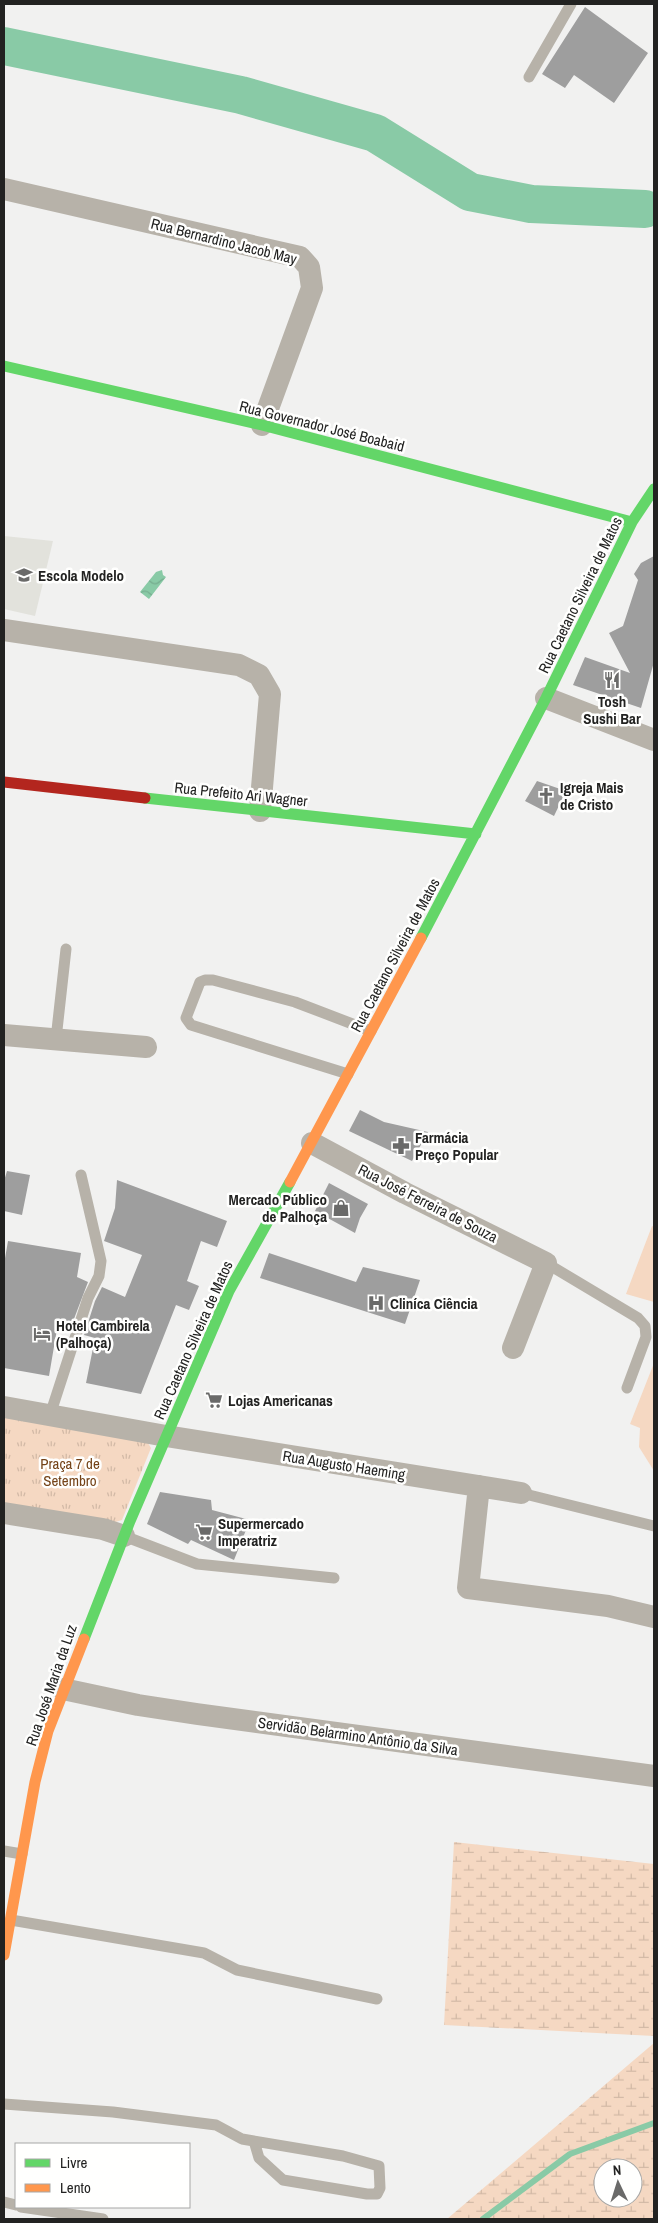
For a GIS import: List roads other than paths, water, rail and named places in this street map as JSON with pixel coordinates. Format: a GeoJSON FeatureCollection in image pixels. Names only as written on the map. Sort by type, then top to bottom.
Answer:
{"type":"FeatureCollection","features":[{"type":"Feature","properties":{"kind":"main road","name":"Rua Governador José Boabaid"},"geometry":{"type":"LineString","coordinates":[[4,366],[262,425],[632,522]]}},
{"type":"Feature","properties":{"kind":"main road","name":"Rua Caetano Silveira de Matos"},"geometry":{"type":"LineString","coordinates":[[166,1436],[229,1291],[312,1143],[476,834],[546,698],[632,522],[654,489]]}},
{"type":"Feature","properties":{"kind":"main road","name":"Rua Prefeito Ari Wagner"},"geometry":{"type":"LineString","coordinates":[[4,782],[476,834]]}},
{"type":"Feature","properties":{"kind":"main road","name":"Rua José Maria da Luz"},"geometry":{"type":"LineString","coordinates":[[4,1955],[35,1782],[48,1731],[124,1536],[166,1436]]}},
{"type":"Feature","properties":{"kind":"street","name":"Rua Bernardino Jacob May"},"geometry":{"type":"LineString","coordinates":[[4,189],[300,257],[309,268],[312,288],[262,425]]}},
{"type":"Feature","properties":{"kind":"street"},"geometry":{"type":"LineString","coordinates":[[4,630],[240,665],[259,674],[270,694],[260,811]]}},
{"type":"Feature","properties":{"kind":"street"},"geometry":{"type":"LineString","coordinates":[[546,698],[654,740]]}},
{"type":"Feature","properties":{"kind":"street"},"geometry":{"type":"LineString","coordinates":[[4,1034],[146,1047]]}},
{"type":"Feature","properties":{"kind":"street","name":"Rua José Ferreira de Souza"},"geometry":{"type":"LineString","coordinates":[[312,1143],[405,1193],[546,1262]]}},
{"type":"Feature","properties":{"kind":"street"},"geometry":{"type":"LineString","coordinates":[[513,1348],[546,1262]]}},
{"type":"Feature","properties":{"kind":"street"},"geometry":{"type":"LineString","coordinates":[[4,1407],[166,1436]]}},
{"type":"Feature","properties":{"kind":"street","name":"Rua Augusto Haeming"},"geometry":{"type":"LineString","coordinates":[[166,1436],[522,1493]]}},
{"type":"Feature","properties":{"kind":"street"},"geometry":{"type":"LineString","coordinates":[[480,1486],[468,1588],[599,1605],[654,1617]]}},
{"type":"Feature","properties":{"kind":"street"},"geometry":{"type":"LineString","coordinates":[[4,1513],[103,1529],[124,1536]]}},
{"type":"Feature","properties":{"kind":"street","name":"Servidão Belarmino Antônio da Silva"},"geometry":{"type":"LineString","coordinates":[[63,1689],[138,1705],[197,1714],[654,1776]]}},
{"type":"Feature","properties":{"kind":"lane"},"geometry":{"type":"LineString","coordinates":[[529,77],[571,4]]}},
{"type":"Feature","properties":{"kind":"lane"},"geometry":{"type":"LineString","coordinates":[[56,1039],[66,949]]}},
{"type":"Feature","properties":{"kind":"lane"},"geometry":{"type":"LineString","coordinates":[[348,1074],[191,1025],[186,1018],[200,982],[213,980],[295,1002],[371,1031]]}},
{"type":"Feature","properties":{"kind":"lane"},"geometry":{"type":"LineString","coordinates":[[50,1415],[88,1298],[94,1288],[101,1261],[82,1175]]}},
{"type":"Feature","properties":{"kind":"lane"},"geometry":{"type":"LineString","coordinates":[[546,1262],[638,1318],[645,1326],[646,1337],[627,1388]]}},
{"type":"Feature","properties":{"kind":"lane"},"geometry":{"type":"LineString","coordinates":[[522,1493],[654,1526]]}},
{"type":"Feature","properties":{"kind":"lane"},"geometry":{"type":"LineString","coordinates":[[124,1536],[197,1564],[334,1578]]}},
{"type":"Feature","properties":{"kind":"lane"},"geometry":{"type":"LineString","coordinates":[[4,1851],[22,1854]]}},
{"type":"Feature","properties":{"kind":"lane"},"geometry":{"type":"LineString","coordinates":[[11,1920],[204,1953],[237,1970],[378,1999]]}},
{"type":"Feature","properties":{"kind":"lane"},"geometry":{"type":"LineString","coordinates":[[4,2104],[174,2118],[216,2125],[242,2139],[254,2141],[343,2156],[379,2166],[380,2188],[377,2194],[367,2194],[283,2180],[259,2158],[254,2141]]}},
{"type":"Feature","properties":{"kind":"lane"},"geometry":{"type":"LineString","coordinates":[[28,2208],[103,2219]]}},
{"type":"Feature","properties":{"kind":"water"},"geometry":{"type":"Polygon","coordinates":[[[162,570],[163,575],[166,577],[149,599],[140,592],[156,572],[162,570]]]}},
{"type":"Feature","properties":{"kind":"waterway"},"geometry":{"type":"LineString","coordinates":[[4,46],[241,95],[375,133],[470,192],[531,204],[645,209]]}},
{"type":"Feature","properties":{"kind":"waterway"},"geometry":{"type":"LineString","coordinates":[[483,2219],[570,2154],[654,2123]]}},
{"type":"Feature","properties":{"kind":"place","name":"Escola Modelo"},"geometry":{"type":"Point","coordinates":[24,575]}},
{"type":"Feature","properties":{"kind":"place","name":"Tosh Sushi Bar"},"geometry":{"type":"Point","coordinates":[612,680]}},
{"type":"Feature","properties":{"kind":"place","name":"Igreja Mais de Cristo"},"geometry":{"type":"Point","coordinates":[546,796]}},
{"type":"Feature","properties":{"kind":"place","name":"Farmácia Preço Popular"},"geometry":{"type":"Point","coordinates":[401,1146]}},
{"type":"Feature","properties":{"kind":"place","name":"Mercado Público de Palhoça"},"geometry":{"type":"Point","coordinates":[341,1208]}},
{"type":"Feature","properties":{"kind":"place","name":"Cliníca Ciência"},"geometry":{"type":"Point","coordinates":[376,1303]}},
{"type":"Feature","properties":{"kind":"place","name":"Hotel Cambirela (Palhoça)"},"geometry":{"type":"Point","coordinates":[42,1334]}},
{"type":"Feature","properties":{"kind":"place","name":"Lojas Americanas"},"geometry":{"type":"Point","coordinates":[214,1400]}},
{"type":"Feature","properties":{"kind":"place","name":"Supermercado Imperatriz"},"geometry":{"type":"Point","coordinates":[204,1532]}},
{"type":"Feature","properties":{"kind":"park label","name":"Praça 7 de Setembro"},"geometry":{"type":"Point","coordinates":[70,1472]}}]}
